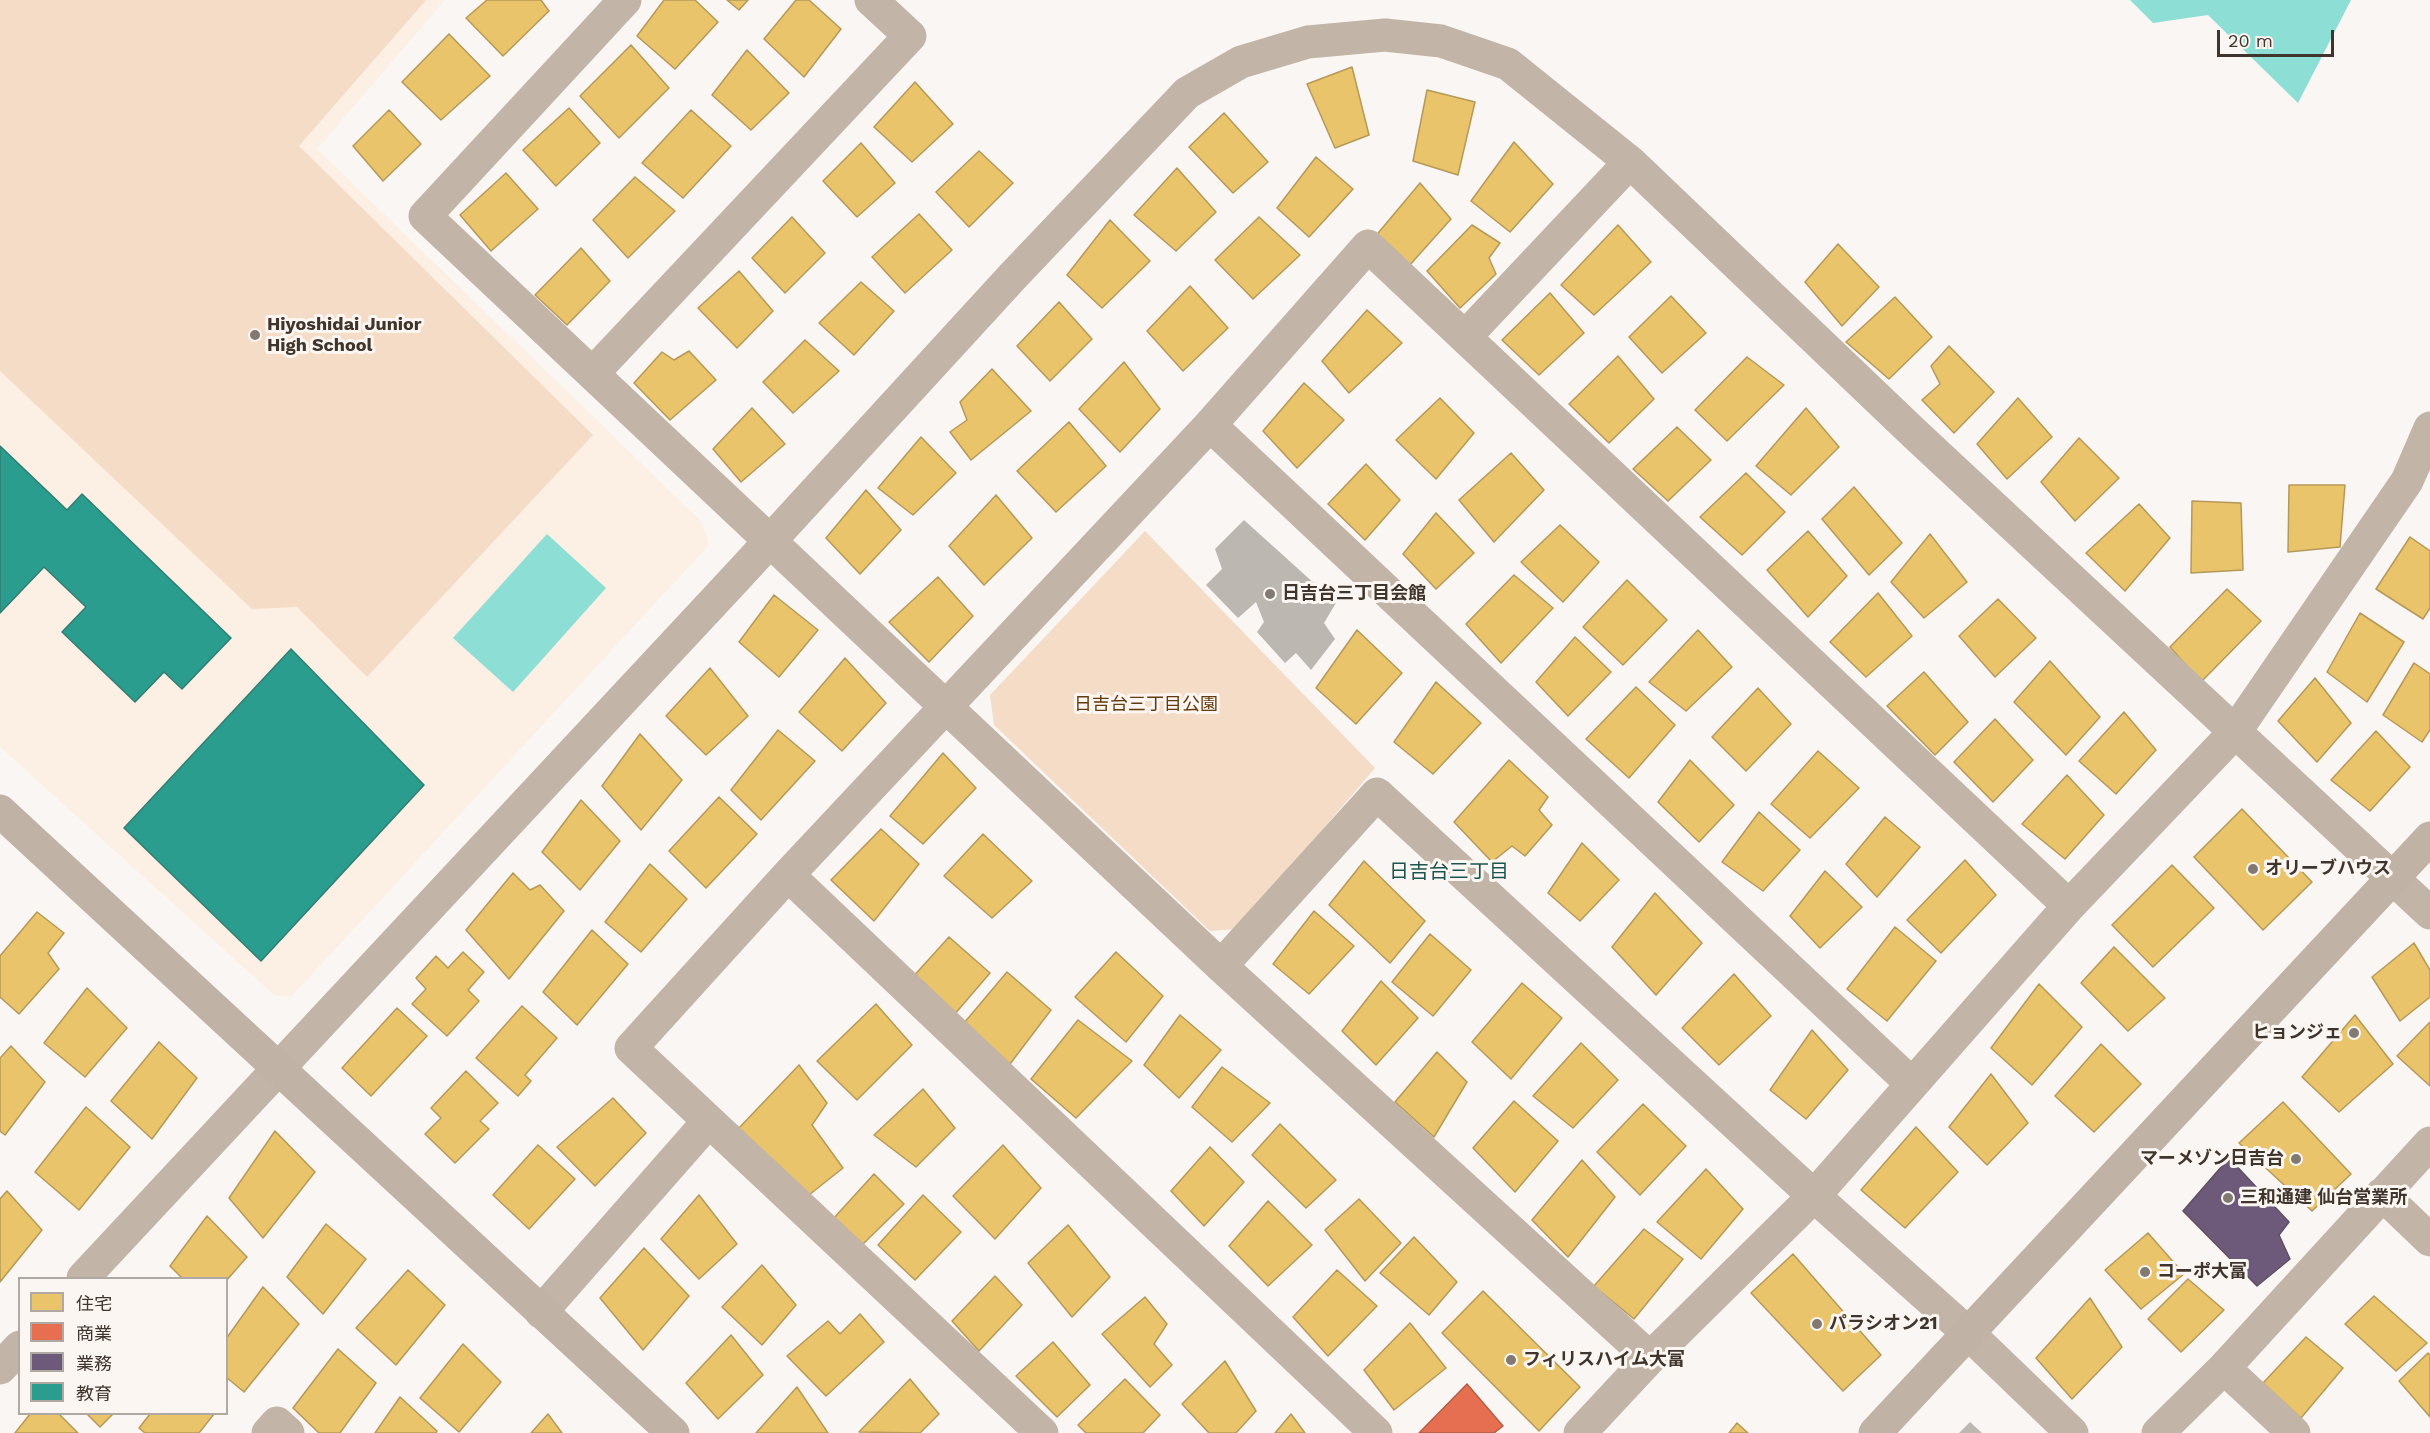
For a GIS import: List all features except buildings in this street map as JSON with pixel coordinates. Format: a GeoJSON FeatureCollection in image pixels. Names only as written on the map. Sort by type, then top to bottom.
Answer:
{"type":"FeatureCollection","features":[{"type":"Feature","properties":{"kind":"street"},"geometry":{"type":"LineString","coordinates":[[625,0],[425,216],[1221,966],[1650,1358]]}},
{"type":"Feature","properties":{"kind":"street"},"geometry":{"type":"LineString","coordinates":[[593,373],[910,36],[871,0]]}},
{"type":"Feature","properties":{"kind":"street"},"geometry":{"type":"LineString","coordinates":[[84,1277],[736,578],[769,539],[1187,93],[1241,62],[1308,42],[1385,35],[1441,40],[1508,64],[1630,162],[1916,435],[2430,913]]}},
{"type":"Feature","properties":{"kind":"street"},"geometry":{"type":"LineString","coordinates":[[1465,337],[1630,162]]}},
{"type":"Feature","properties":{"kind":"street"},"geometry":{"type":"LineString","coordinates":[[1042,1433],[631,1048],[788,874],[948,707],[1210,425],[1368,246],[2070,906]]}},
{"type":"Feature","properties":{"kind":"street"},"geometry":{"type":"LineString","coordinates":[[1210,425],[1912,1084]]}},
{"type":"Feature","properties":{"kind":"street"},"geometry":{"type":"LineString","coordinates":[[1580,1433],[1650,1358],[1814,1196],[2070,906],[2235,732],[2407,481],[2430,429]]}},
{"type":"Feature","properties":{"kind":"street"},"geometry":{"type":"LineString","coordinates":[[1221,966],[1377,794],[1814,1196],[1968,1333],[2072,1433]]}},
{"type":"Feature","properties":{"kind":"street"},"geometry":{"type":"LineString","coordinates":[[0,811],[673,1433]]}},
{"type":"Feature","properties":{"kind":"street"},"geometry":{"type":"LineString","coordinates":[[1875,1433],[2430,838]]}},
{"type":"Feature","properties":{"kind":"street"},"geometry":{"type":"LineString","coordinates":[[788,874],[1376,1433]]}},
{"type":"Feature","properties":{"kind":"street"},"geometry":{"type":"LineString","coordinates":[[541,1312],[708,1122]]}},
{"type":"Feature","properties":{"kind":"street"},"geometry":{"type":"LineString","coordinates":[[2158,1433],[2224,1368],[2430,1143]]}},
{"type":"Feature","properties":{"kind":"street"},"geometry":{"type":"LineString","coordinates":[[2382,1194],[2430,1240]]}},
{"type":"Feature","properties":{"kind":"street"},"geometry":{"type":"LineString","coordinates":[[0,1368],[18,1349]]}},
{"type":"Feature","properties":{"kind":"street"},"geometry":{"type":"LineString","coordinates":[[2224,1368],[2294,1433]]}},
{"type":"Feature","properties":{"kind":"street"},"geometry":{"type":"LineString","coordinates":[[268,1433],[278,1423],[288,1433]]}},
{"type":"Feature","properties":{"kind":"shaded area","name":"Hiyoshidai Junior High School"},"geometry":{"type":"Polygon","coordinates":[[[0,0],[445,0],[317,149],[702,522],[709,545],[291,997],[274,995],[0,747],[0,0]]]}},
{"type":"Feature","properties":{"kind":"green space"},"geometry":{"type":"Polygon","coordinates":[[[0,0],[426,0],[299,146],[593,435],[367,677],[297,607],[252,609],[0,371],[0,0]]]}},
{"type":"Feature","properties":{"kind":"green space","name":"日吉台三丁目公園"},"geometry":{"type":"Polygon","coordinates":[[[1145,531],[1375,768],[1238,929],[1210,931],[994,725],[990,695],[1145,531]]]}},
{"type":"Feature","properties":{"kind":"water"},"geometry":{"type":"Polygon","coordinates":[[[2130,0],[2351,0],[2298,103],[2208,15],[2153,23],[2130,0]]]}},
{"type":"Feature","properties":{"kind":"water"},"geometry":{"type":"Polygon","coordinates":[[[547,534],[606,588],[513,692],[453,638],[547,534]]]}},
{"type":"Feature","properties":{"kind":"place","name":"Hiyoshidai Junior High School"},"geometry":{"type":"Point","coordinates":[255,335]}},
{"type":"Feature","properties":{"kind":"place","name":"日吉台三丁目会館"},"geometry":{"type":"Point","coordinates":[1270,594]}},
{"type":"Feature","properties":{"kind":"place","name":"オリーブハウス"},"geometry":{"type":"Point","coordinates":[2253,869]}},
{"type":"Feature","properties":{"kind":"place","name":"ヒョンジェ"},"geometry":{"type":"Point","coordinates":[2354,1033]}},
{"type":"Feature","properties":{"kind":"place","name":"マーメゾン日吉台"},"geometry":{"type":"Point","coordinates":[2296,1159]}},
{"type":"Feature","properties":{"kind":"place","name":"三和通建 仙台営業所"},"geometry":{"type":"Point","coordinates":[2228,1198]}},
{"type":"Feature","properties":{"kind":"place","name":"コーポ大富"},"geometry":{"type":"Point","coordinates":[2145,1272]}},
{"type":"Feature","properties":{"kind":"place","name":"パラシオン21"},"geometry":{"type":"Point","coordinates":[1817,1324]}},
{"type":"Feature","properties":{"kind":"place","name":"フィリスハイム大富"},"geometry":{"type":"Point","coordinates":[1511,1360]}},
{"type":"Feature","properties":{"kind":"district","name":"日吉台三丁目"},"geometry":{"type":"Point","coordinates":[1449,872]}}]}
